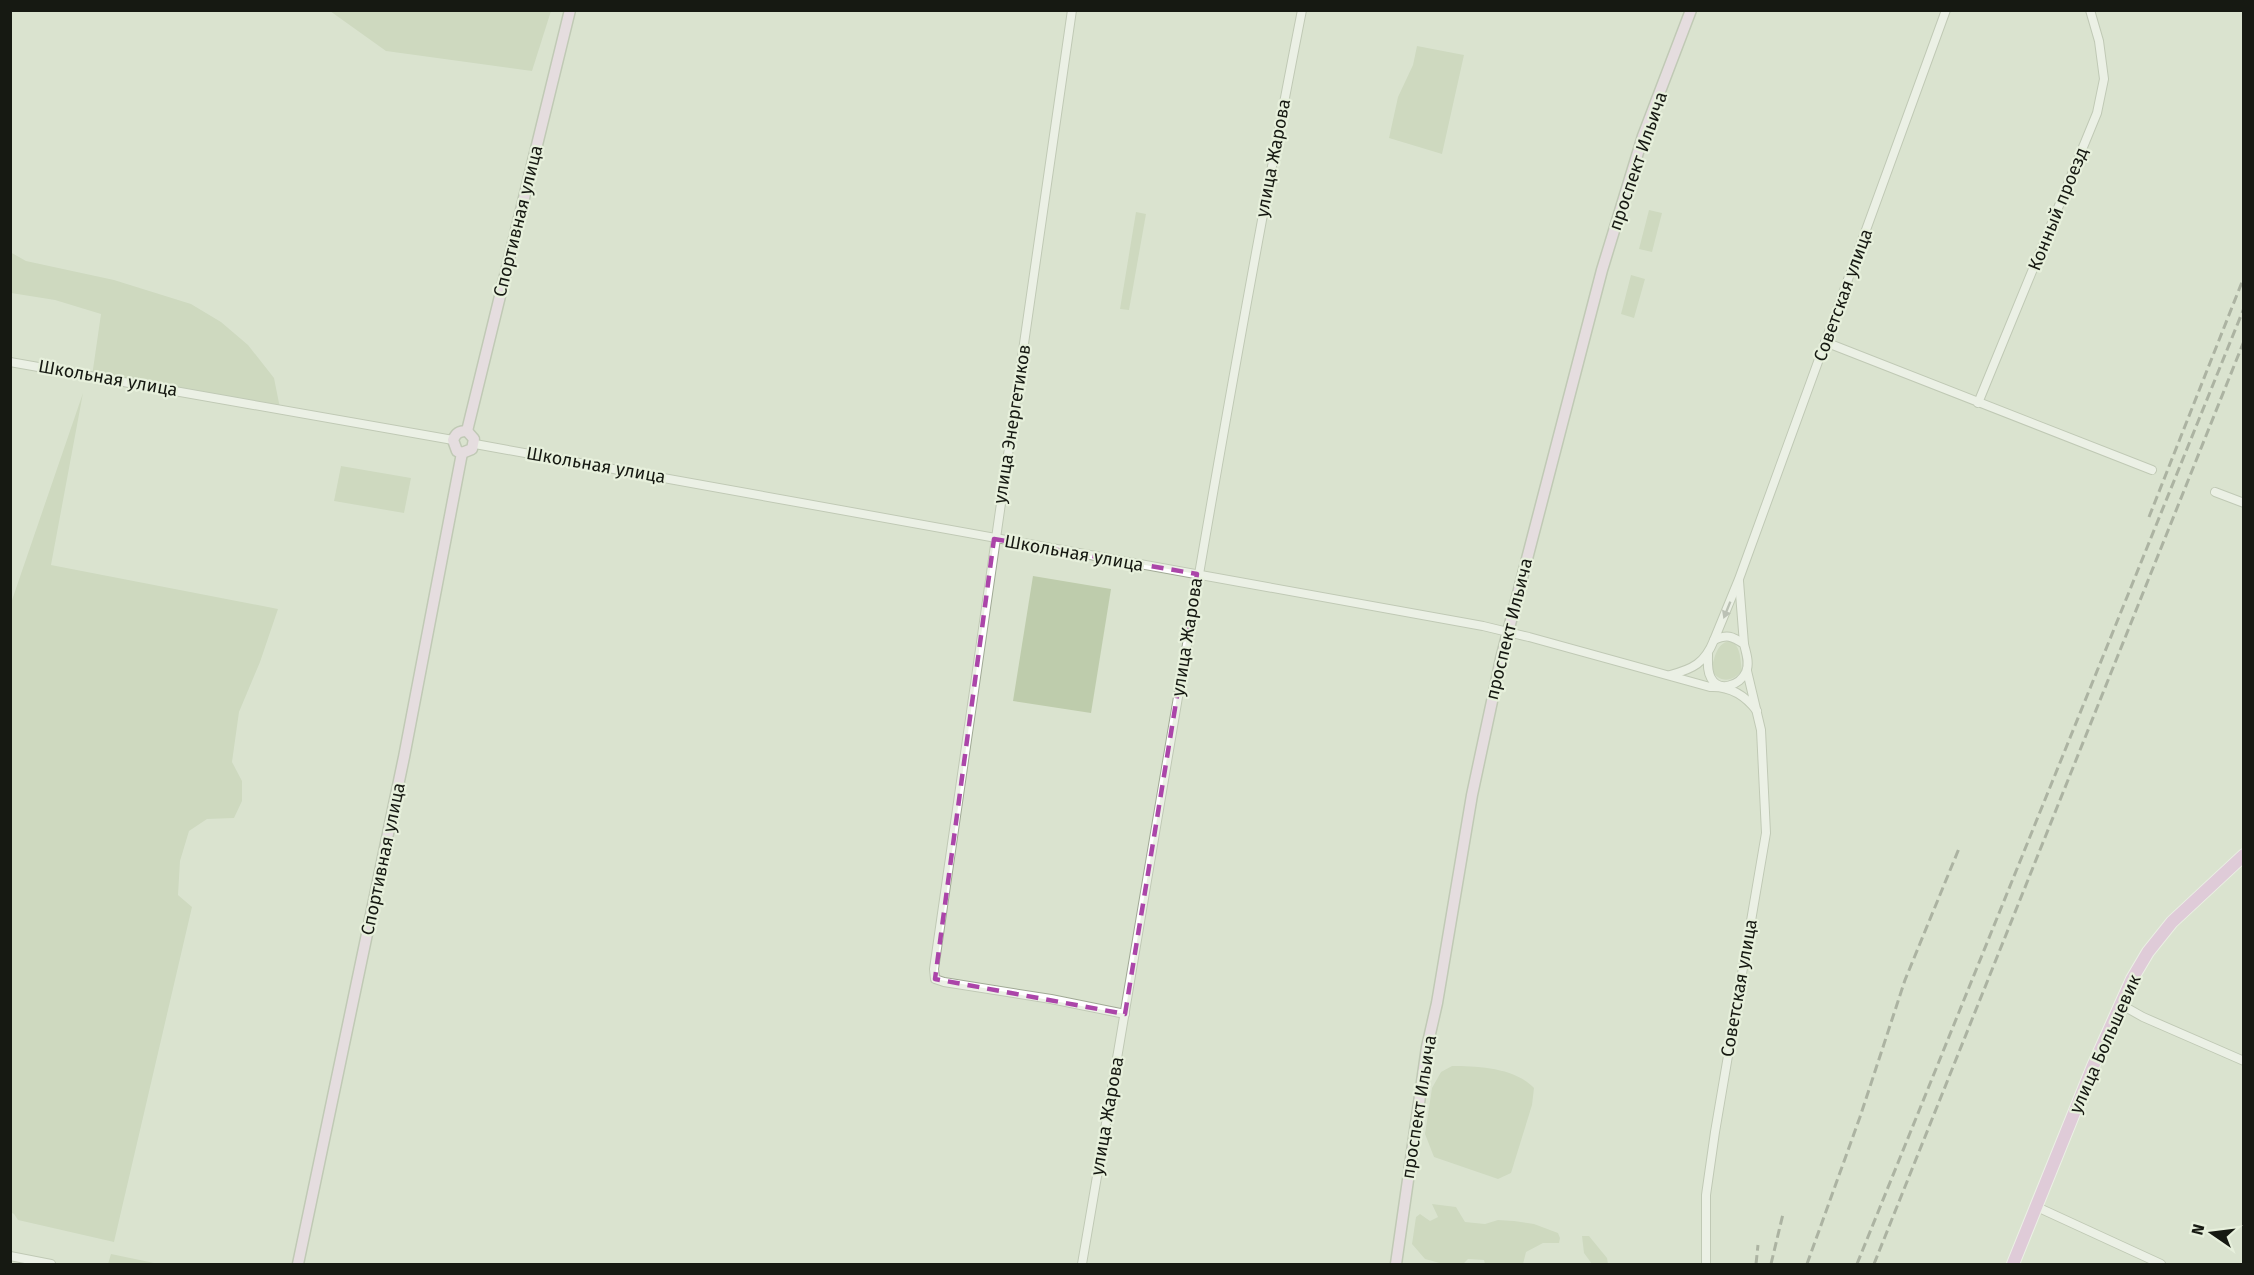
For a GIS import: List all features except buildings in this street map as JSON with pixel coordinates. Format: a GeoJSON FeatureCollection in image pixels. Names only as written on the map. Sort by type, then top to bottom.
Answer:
{"type":"FeatureCollection","features":[{"type":"Feature","properties":{"kind":"main road","name":"улица Большевик"},"geometry":{"type":"LineString","coordinates":[[2013,1264],[2132,979],[2148,952],[2172,922],[2244,855]]}},
{"type":"Feature","properties":{"kind":"street","name":"Спортивная улица"},"geometry":{"type":"LineString","coordinates":[[467,431],[570,10]]}},
{"type":"Feature","properties":{"kind":"street","name":"улица Энергетиков"},"geometry":{"type":"LineString","coordinates":[[1072,10],[994,539],[934,969],[935,979],[1125,1014]]}},
{"type":"Feature","properties":{"kind":"street","name":"улица Жарова"},"geometry":{"type":"LineString","coordinates":[[1082,1264],[1197,574],[1261,216],[1302,10]]}},
{"type":"Feature","properties":{"kind":"street","name":"проспект Ильича"},"geometry":{"type":"LineString","coordinates":[[1396,1264],[1427,1047],[1437,1003],[1472,795],[1508,632],[1602,270],[1643,136],[1691,10]]}},
{"type":"Feature","properties":{"kind":"street","name":"Советская улица"},"geometry":{"type":"LineString","coordinates":[[1714,640],[1739,579],[1946,10]]}},
{"type":"Feature","properties":{"kind":"street","name":"Конный проезд"},"geometry":{"type":"LineString","coordinates":[[1978,403],[2097,113],[2104,79],[2099,42],[2090,10]]}},
{"type":"Feature","properties":{"kind":"street"},"geometry":{"type":"LineString","coordinates":[[1825,342],[2152,470]]}},
{"type":"Feature","properties":{"kind":"street","name":"Школьная улица"},"geometry":{"type":"LineString","coordinates":[[10,362],[453,440]]}},
{"type":"Feature","properties":{"kind":"street"},"geometry":{"type":"LineString","coordinates":[[461,431],[467,431],[475,444],[472,449],[462,453],[453,446],[453,440],[455,435],[461,431]]}},
{"type":"Feature","properties":{"kind":"street","name":"Школьная улица"},"geometry":{"type":"LineString","coordinates":[[475,444],[1508,632],[1710,687],[1724,687]]}},
{"type":"Feature","properties":{"kind":"street","name":"Спортивная улица"},"geometry":{"type":"LineString","coordinates":[[298,1264],[404,757],[462,453]]}},
{"type":"Feature","properties":{"kind":"street"},"geometry":{"type":"LineString","coordinates":[[2215,492],[2244,503]]}},
{"type":"Feature","properties":{"kind":"street","name":"Советская улица"},"geometry":{"type":"LineString","coordinates":[[1739,579],[1744,644]]}},
{"type":"Feature","properties":{"kind":"street"},"geometry":{"type":"LineString","coordinates":[[1670,675],[1696,666],[1708,654],[1714,640],[1724,635],[1733,636],[1744,644],[1748,661],[1747,671],[1734,685],[1724,687]]}},
{"type":"Feature","properties":{"kind":"street"},"geometry":{"type":"LineString","coordinates":[[1708,654],[1708,668],[1713,681],[1749,701],[1757,711]]}},
{"type":"Feature","properties":{"kind":"street","name":"Советская улица"},"geometry":{"type":"LineString","coordinates":[[1706,1264],[1706,1195],[1714,1132],[1766,833],[1765,774],[1761,730],[1747,671]]}},
{"type":"Feature","properties":{"kind":"street"},"geometry":{"type":"LineString","coordinates":[[2120,1004],[2143,1017],[2244,1061]]}},
{"type":"Feature","properties":{"kind":"street"},"geometry":{"type":"LineString","coordinates":[[2037,1207],[2161,1264]]}},
{"type":"Feature","properties":{"kind":"street"},"geometry":{"type":"LineString","coordinates":[[10,1256],[51,1264]]}},
{"type":"Feature","properties":{"kind":"highlighted area"},"geometry":{"type":"Polygon","coordinates":[[[994,539],[1197,574],[1125,1014],[935,979],[994,539]]]}},
{"type":"Feature","properties":{"kind":"green space"},"geometry":{"type":"Polygon","coordinates":[[[330,11],[551,11],[532,71],[386,51],[330,11]]]}},
{"type":"Feature","properties":{"kind":"green space"},"geometry":{"type":"Polygon","coordinates":[[[1417,46],[1464,55],[1442,154],[1389,138],[1398,97],[1413,65],[1417,46]]]}},
{"type":"Feature","properties":{"kind":"green space"},"geometry":{"type":"Polygon","coordinates":[[[1649,210],[1662,213],[1652,252],[1639,249],[1649,210]]]}},
{"type":"Feature","properties":{"kind":"green space"},"geometry":{"type":"Polygon","coordinates":[[[1136,212],[1146,214],[1129,310],[1120,309],[1136,212]]]}},
{"type":"Feature","properties":{"kind":"green space"},"geometry":{"type":"Polygon","coordinates":[[[10,252],[26,261],[114,280],[191,304],[221,322],[248,345],[274,378],[280,408],[92,376],[101,314],[55,300],[11,293],[10,252]]]}},
{"type":"Feature","properties":{"kind":"green space"},"geometry":{"type":"Polygon","coordinates":[[[1631,275],[1645,279],[1634,318],[1621,314],[1631,275]]]}},
{"type":"Feature","properties":{"kind":"green space"},"geometry":{"type":"Polygon","coordinates":[[[83,393],[51,565],[278,609],[260,662],[239,712],[232,762],[242,781],[242,801],[234,818],[207,819],[189,831],[180,861],[178,895],[192,907],[114,1242],[18,1220],[10,1212],[11,603],[83,393]]]}},
{"type":"Feature","properties":{"kind":"green space"},"geometry":{"type":"Polygon","coordinates":[[[341,466],[411,478],[404,513],[334,501],[341,466]]]}},
{"type":"Feature","properties":{"kind":"green space"},"geometry":{"type":"Polygon","coordinates":[[[1033,576],[1111,589],[1091,713],[1013,701],[1033,576]]]}},
{"type":"Feature","properties":{"kind":"green space"},"geometry":{"type":"Polygon","coordinates":[[[1729,641],[1738,649],[1742,670],[1726,680],[1718,677],[1711,669],[1719,648],[1729,641]]]}},
{"type":"Feature","properties":{"kind":"green space"},"geometry":{"type":"Polygon","coordinates":[[[1452,1066],[1496,1069],[1517,1076],[1534,1088],[1532,1105],[1511,1173],[1498,1179],[1434,1157],[1425,1134],[1432,1088],[1441,1072],[1452,1066]]]}},
{"type":"Feature","properties":{"kind":"green space"},"geometry":{"type":"Polygon","coordinates":[[[1432,1204],[1456,1207],[1465,1222],[1485,1224],[1498,1220],[1534,1224],[1558,1233],[1559,1243],[1543,1243],[1526,1252],[1523,1264],[1485,1264],[1484,1260],[1468,1259],[1463,1264],[1443,1264],[1425,1259],[1412,1244],[1416,1217],[1420,1214],[1430,1221],[1438,1217],[1432,1204]]]}},
{"type":"Feature","properties":{"kind":"green space"},"geometry":{"type":"Polygon","coordinates":[[[1582,1236],[1589,1236],[1607,1258],[1608,1264],[1592,1264],[1584,1253],[1582,1236]]]}},
{"type":"Feature","properties":{"kind":"green space"},"geometry":{"type":"Polygon","coordinates":[[[111,1254],[159,1264],[108,1264],[111,1254]]]}},
{"type":"Feature","properties":{"kind":"railway"},"geometry":{"type":"LineString","coordinates":[[2149,517],[2244,277]]}},
{"type":"Feature","properties":{"kind":"railway"},"geometry":{"type":"LineString","coordinates":[[1857,1264],[2244,308]]}},
{"type":"Feature","properties":{"kind":"railway"},"geometry":{"type":"LineString","coordinates":[[1874,1264],[2244,341]]}},
{"type":"Feature","properties":{"kind":"railway"},"geometry":{"type":"LineString","coordinates":[[1807,1264],[1860,1117],[1905,980],[1960,846]]}},
{"type":"Feature","properties":{"kind":"railway"},"geometry":{"type":"LineString","coordinates":[[1771,1264],[1783,1214]]}},
{"type":"Feature","properties":{"kind":"railway"},"geometry":{"type":"LineString","coordinates":[[1756,1264],[1758,1245]]}}]}
